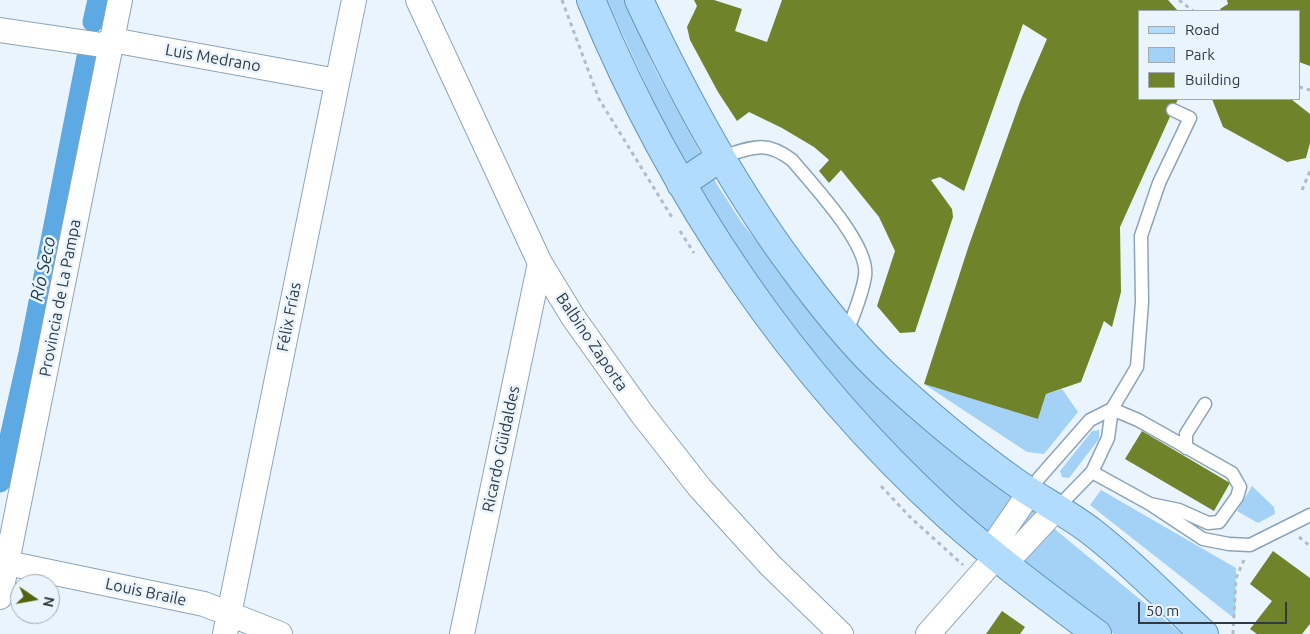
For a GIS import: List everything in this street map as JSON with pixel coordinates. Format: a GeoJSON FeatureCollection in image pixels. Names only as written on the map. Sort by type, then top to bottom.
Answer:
{"type":"FeatureCollection","features":[{"type":"Feature","properties":{"kind":"main road"},"geometry":{"type":"LineString","coordinates":[[591,0],[647,121],[681,184],[707,229],[781,335],[840,408],[946,514],[996,557],[1097,634]]}},
{"type":"Feature","properties":{"kind":"main road"},"geometry":{"type":"LineString","coordinates":[[639,0],[673,73],[721,157],[779,249],[846,334],[884,374],[917,403],[1030,492],[1107,544],[1204,634]]}},
{"type":"Feature","properties":{"kind":"main road"},"geometry":{"type":"LineString","coordinates":[[681,184],[721,157]]}},
{"type":"Feature","properties":{"kind":"street","name":"Provincia de La Pampa"},"geometry":{"type":"LineString","coordinates":[[0,597],[96,43],[120,0]]}},
{"type":"Feature","properties":{"kind":"street","name":"Félix Frías"},"geometry":{"type":"LineString","coordinates":[[227,623],[354,0]]}},
{"type":"Feature","properties":{"kind":"street","name":"Balbino Zaporta"},"geometry":{"type":"LineString","coordinates":[[418,0],[540,263],[573,317],[677,460],[732,525],[841,634]]}},
{"type":"Feature","properties":{"kind":"street","name":"Luis Medrano"},"geometry":{"type":"LineString","coordinates":[[0,30],[96,43],[337,81]]}},
{"type":"Feature","properties":{"kind":"street","name":"Ricardo Güidaldes"},"geometry":{"type":"LineString","coordinates":[[462,634],[540,263]]}},
{"type":"Feature","properties":{"kind":"street"},"geometry":{"type":"LineString","coordinates":[[928,634],[996,557],[997,540],[1030,492]]}},
{"type":"Feature","properties":{"kind":"street"},"geometry":{"type":"LineString","coordinates":[[996,557],[1014,554],[1056,509]]}},
{"type":"Feature","properties":{"kind":"street","name":"Louis Braile"},"geometry":{"type":"LineString","coordinates":[[7,563],[204,604],[227,623],[280,634]]}},
{"type":"Feature","properties":{"kind":"lane"},"geometry":{"type":"LineString","coordinates":[[1056,509],[1092,472],[1108,438],[1112,409],[1137,367],[1142,302],[1141,236],[1159,183],[1190,118],[1173,110]]}},
{"type":"Feature","properties":{"kind":"lane"},"geometry":{"type":"LineString","coordinates":[[721,157],[768,146],[782,152],[792,160],[850,232],[860,252],[866,274],[846,334]]}},
{"type":"Feature","properties":{"kind":"lane"},"geometry":{"type":"LineString","coordinates":[[1186,448],[1186,434],[1205,404]]}},
{"type":"Feature","properties":{"kind":"lane"},"geometry":{"type":"LineString","coordinates":[[1030,492],[1039,478],[1090,420],[1112,409],[1138,420],[1232,473],[1240,487],[1237,498],[1219,522],[1208,523],[1179,510],[1150,504]]}},
{"type":"Feature","properties":{"kind":"lane"},"geometry":{"type":"LineString","coordinates":[[1092,472],[1150,504],[1203,539],[1229,544],[1250,545],[1310,515]]}},
{"type":"Feature","properties":{"kind":"path"},"geometry":{"type":"LineString","coordinates":[[1179,0],[1192,10]]}},
{"type":"Feature","properties":{"kind":"path"},"geometry":{"type":"LineString","coordinates":[[1302,190],[1310,171]]}},
{"type":"Feature","properties":{"kind":"path"},"geometry":{"type":"LineString","coordinates":[[1233,634],[1236,578],[1250,545]]}},
{"type":"Feature","properties":{"kind":"green space"},"geometry":{"type":"Polygon","coordinates":[[[607,0],[624,0],[656,71],[718,186],[742,223],[809,307],[879,384],[1182,634],[1114,634],[1004,553],[866,422],[749,270],[674,146],[607,0]]]}},
{"type":"Feature","properties":{"kind":"green space"},"geometry":{"type":"Polygon","coordinates":[[[924,384],[1038,419],[1046,394],[1062,389],[1078,412],[1044,454],[1027,452],[924,384]]]}},
{"type":"Feature","properties":{"kind":"green space"},"geometry":{"type":"Polygon","coordinates":[[[1099,430],[1099,439],[1069,478],[1062,477],[1060,471],[1092,431],[1099,430]]]}},
{"type":"Feature","properties":{"kind":"green space"},"geometry":{"type":"Polygon","coordinates":[[[1252,486],[1274,507],[1275,514],[1258,523],[1237,511],[1252,486]]]}},
{"type":"Feature","properties":{"kind":"green space"},"geometry":{"type":"Polygon","coordinates":[[[1101,490],[1236,568],[1235,619],[1090,505],[1101,490]]]}},
{"type":"Feature","properties":{"kind":"building"},"geometry":{"type":"Polygon","coordinates":[[[694,0],[714,0],[742,9],[735,31],[767,42],[782,0],[1168,0],[1177,10],[1138,10],[1138,100],[1178,100],[1120,227],[1121,292],[1112,327],[1104,321],[1081,382],[1046,394],[1038,419],[924,384],[969,245],[1021,99],[1047,39],[1023,24],[964,191],[940,177],[931,180],[952,209],[953,217],[915,332],[900,333],[877,306],[895,251],[879,217],[841,170],[829,183],[819,171],[829,160],[814,147],[782,128],[749,112],[737,121],[718,92],[690,40],[687,27],[697,6],[694,0]]]}},
{"type":"Feature","properties":{"kind":"building"},"geometry":{"type":"Polygon","coordinates":[[[1227,0],[1310,0],[1310,66],[1300,62],[1300,10],[1220,10],[1228,4],[1227,0]]]}},
{"type":"Feature","properties":{"kind":"building"},"geometry":{"type":"Polygon","coordinates":[[[1212,100],[1292,100],[1310,114],[1310,143],[1306,158],[1287,162],[1223,127],[1212,100]]]}},
{"type":"Feature","properties":{"kind":"building"},"geometry":{"type":"Polygon","coordinates":[[[1142,431],[1230,483],[1214,511],[1125,459],[1142,431]]]}},
{"type":"Feature","properties":{"kind":"building"},"geometry":{"type":"Polygon","coordinates":[[[1273,551],[1310,578],[1310,624],[1302,634],[1257,634],[1250,629],[1272,601],[1250,584],[1273,551]]]}},
{"type":"Feature","properties":{"kind":"building"},"geometry":{"type":"Polygon","coordinates":[[[1002,611],[1025,627],[1020,634],[986,634],[1002,611]]]}},
{"type":"Feature","properties":{"kind":"waterway","name":"Río Seco"},"geometry":{"type":"LineString","coordinates":[[93,22],[98,0]]}},
{"type":"Feature","properties":{"kind":"waterway","name":"Río Seco"},"geometry":{"type":"LineString","coordinates":[[0,482],[29,353],[87,57]]}}]}
